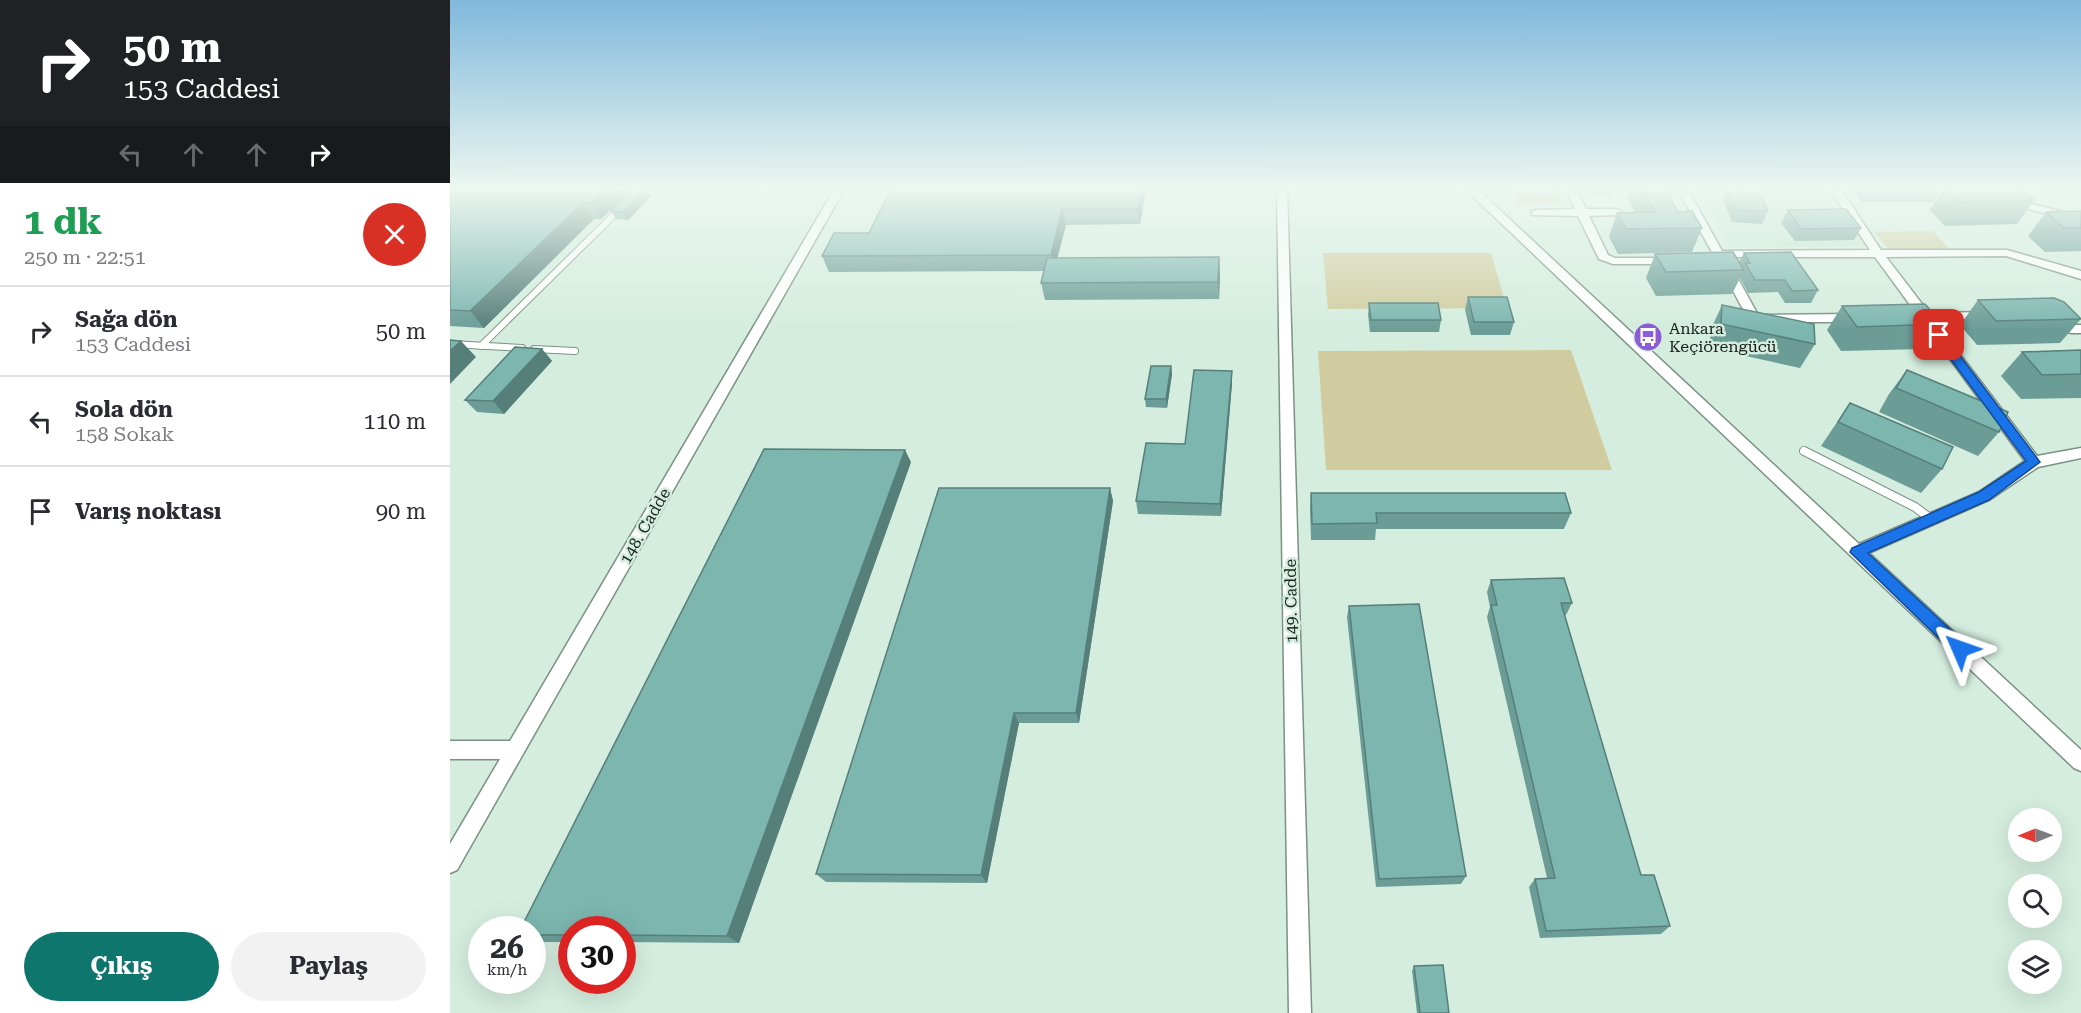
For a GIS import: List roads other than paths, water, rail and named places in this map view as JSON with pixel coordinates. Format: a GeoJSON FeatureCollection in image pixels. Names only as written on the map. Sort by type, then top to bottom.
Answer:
{"type":"FeatureCollection","features":[{"type":"Feature","properties":{"kind":"street","name":"148. Cadde"},"geometry":{"type":"LineString","coordinates":[[450,863],[813,235]]}},
{"type":"Feature","properties":{"kind":"street","name":"149. Cadde"},"geometry":{"type":"LineString","coordinates":[[1283,235],[1300,1013]]}},
{"type":"Feature","properties":{"kind":"street"},"geometry":{"type":"LineString","coordinates":[[1519,235],[2081,762]]}},
{"type":"Feature","properties":{"kind":"street"},"geometry":{"type":"LineString","coordinates":[[1591,235],[1600,255],[1606,259],[1687,261]]}},
{"type":"Feature","properties":{"kind":"street"},"geometry":{"type":"LineString","coordinates":[[1705,235],[1717,259],[1754,319],[1868,318]]}},
{"type":"Feature","properties":{"kind":"street"},"geometry":{"type":"LineString","coordinates":[[1866,235],[2034,462]]}},
{"type":"Feature","properties":{"kind":"street"},"geometry":{"type":"LineString","coordinates":[[1717,259],[2007,253],[2081,275]]}},
{"type":"Feature","properties":{"kind":"street"},"geometry":{"type":"LineString","coordinates":[[1902,318],[2003,314]]}},
{"type":"Feature","properties":{"kind":"street"},"geometry":{"type":"LineString","coordinates":[[2037,317],[2071,329],[2081,329]]}},
{"type":"Feature","properties":{"kind":"street"},"geometry":{"type":"LineString","coordinates":[[1857,552],[1984,496],[2034,462],[2081,453]]}},
{"type":"Feature","properties":{"kind":"street"},"geometry":{"type":"LineString","coordinates":[[450,750],[516,750]]}},
{"type":"Feature","properties":{"kind":"lane"},"geometry":{"type":"LineString","coordinates":[[481,346],[593,235]]}},
{"type":"Feature","properties":{"kind":"lane"},"geometry":{"type":"LineString","coordinates":[[450,344],[575,351]]}},
{"type":"Feature","properties":{"kind":"lane"},"geometry":{"type":"LineString","coordinates":[[1804,451],[1916,507],[1931,519]]}},
{"type":"Feature","properties":{"kind":"place","name":"Ankara Keçiörengücü"},"geometry":{"type":"Point","coordinates":[1648,337]}}]}
